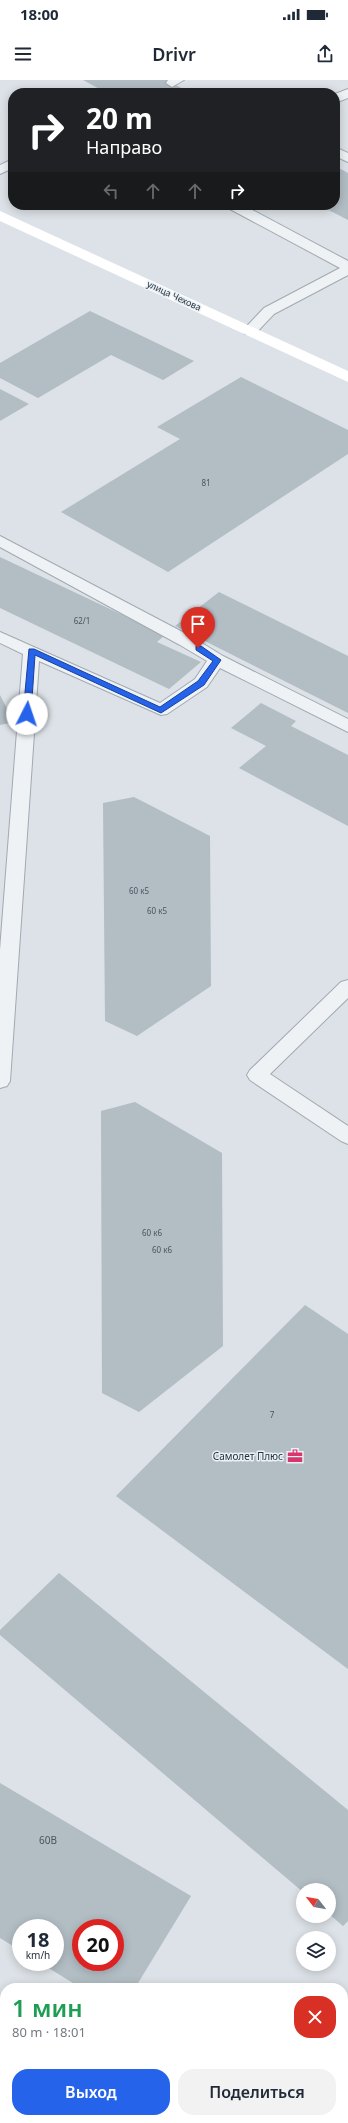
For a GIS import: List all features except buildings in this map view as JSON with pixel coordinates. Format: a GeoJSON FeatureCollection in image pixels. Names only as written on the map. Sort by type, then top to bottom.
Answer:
{"type":"FeatureCollection","features":[{"type":"Feature","properties":{"kind":"main road","name":"улица Чехова"},"geometry":{"type":"LineString","coordinates":[[0,215],[348,377]]}},
{"type":"Feature","properties":{"kind":"lane"},"geometry":{"type":"LineString","coordinates":[[242,210],[348,268]]}},
{"type":"Feature","properties":{"kind":"lane"},"geometry":{"type":"LineString","coordinates":[[250,331],[269,312],[348,268]]}},
{"type":"Feature","properties":{"kind":"lane"},"geometry":{"type":"LineString","coordinates":[[0,541],[186,641],[218,660],[348,726]]}},
{"type":"Feature","properties":{"kind":"lane"},"geometry":{"type":"LineString","coordinates":[[0,637],[161,710],[201,683],[218,660]]}},
{"type":"Feature","properties":{"kind":"lane"},"geometry":{"type":"LineString","coordinates":[[0,1081],[32,651]]}},
{"type":"Feature","properties":{"kind":"lane"},"geometry":{"type":"LineString","coordinates":[[348,987],[257,1075],[348,1136]]}},
{"type":"Feature","properties":{"kind":"place","name":"Самолет Плюс"},"geometry":{"type":"Point","coordinates":[295,1456]}},
{"type":"Feature","properties":{"kind":"route"},"geometry":{"type":"LineString","coordinates":[[27,714],[32,651],[161,710],[201,683],[218,660],[198,648]]}}]}
